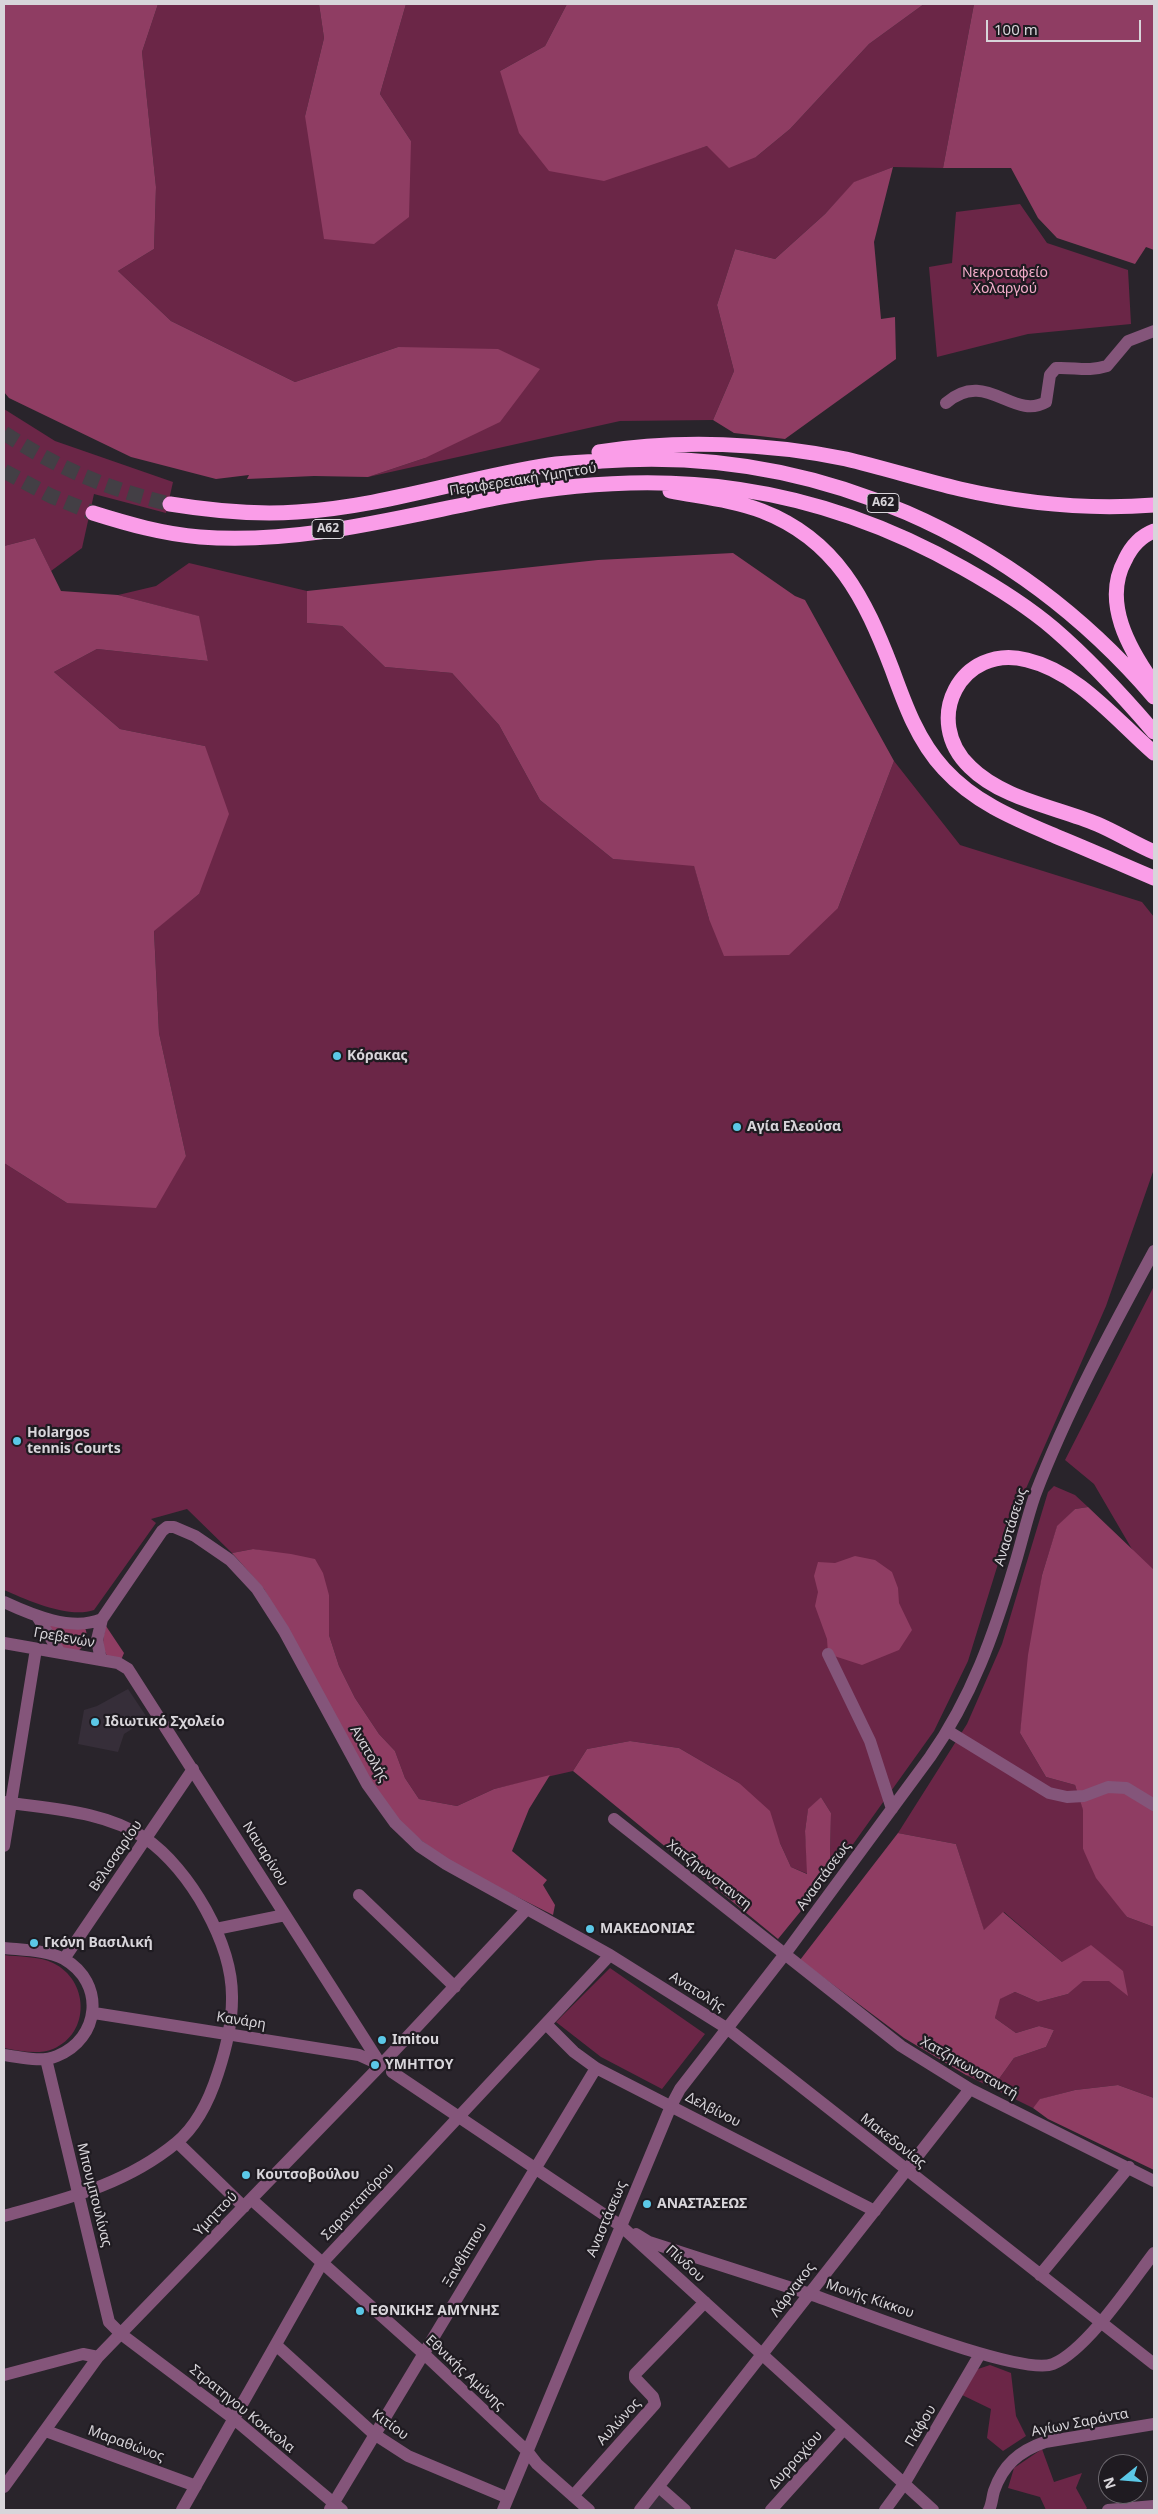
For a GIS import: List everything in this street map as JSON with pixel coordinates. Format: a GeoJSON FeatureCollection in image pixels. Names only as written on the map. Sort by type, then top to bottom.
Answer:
{"type":"FeatureCollection","features":[{"type":"Feature","properties":{"kind":"highway"},"geometry":{"type":"LineString","coordinates":[[551,464],[574,456],[622,448],[668,444],[728,445],[807,452],[958,488],[1038,504],[1096,508],[1154,505]]}},
{"type":"Feature","properties":{"kind":"highway","name":"Περιφερειακή Υμηττού"},"geometry":{"type":"LineString","coordinates":[[170,504],[230,513],[301,512],[380,499],[551,464],[623,459],[721,461],[828,485],[896,507],[965,540],[1000,560],[1036,585],[1074,616],[1154,697]]}},
{"type":"Feature","properties":{"kind":"highway","name":"Περιφερειακή Υμηττού"},"geometry":{"type":"LineString","coordinates":[[93,513],[171,533],[204,537],[258,538],[400,518],[562,487],[614,482],[711,486],[752,491],[833,511],[899,534],[992,584],[1053,628],[1121,694],[1154,732]]}},
{"type":"Feature","properties":{"kind":"highway"},"geometry":{"type":"LineString","coordinates":[[614,482],[737,504],[762,511],[802,532],[836,562],[855,588],[876,630],[914,726],[928,750],[956,781],[982,802],[1009,816],[1154,878]]}},
{"type":"Feature","properties":{"kind":"highway"},"geometry":{"type":"LineString","coordinates":[[1154,531],[1138,541],[1128,553],[1120,569],[1116,586],[1116,603],[1126,638],[1154,684]]}},
{"type":"Feature","properties":{"kind":"highway"},"geometry":{"type":"LineString","coordinates":[[1154,753],[1079,686],[1048,668],[1028,660],[1004,658],[982,663],[966,675],[950,700],[947,713],[952,743],[958,754],[981,777],[995,786],[1099,825],[1154,852]]}},
{"type":"Feature","properties":{"kind":"street"},"geometry":{"type":"LineString","coordinates":[[946,403],[956,395],[979,390],[1028,407],[1039,406],[1046,402],[1050,375],[1056,368],[1068,367],[1083,371],[1107,366],[1128,341],[1154,331]]}},
{"type":"Feature","properties":{"kind":"street","name":"Αναστάσεως"},"geometry":{"type":"LineString","coordinates":[[505,2504],[671,2106],[680,2089],[786,1954],[892,1809],[948,1731],[974,1683],[989,1643],[1034,1497],[1053,1450],[1073,1406],[1154,1251]]}},
{"type":"Feature","properties":{"kind":"street","name":"Ανατολής"},"geometry":{"type":"LineString","coordinates":[[101,1660],[97,1640],[102,1619],[162,1531],[167,1527],[174,1528],[196,1536],[230,1560],[257,1589],[284,1631],[367,1784],[395,1823],[419,1846],[446,1864],[610,1954],[728,2029]]}},
{"type":"Feature","properties":{"kind":"street"},"geometry":{"type":"LineString","coordinates":[[4,1602],[37,1616],[86,1623],[102,1619]]}},
{"type":"Feature","properties":{"kind":"street"},"geometry":{"type":"LineString","coordinates":[[37,1616],[60,1652]]}},
{"type":"Feature","properties":{"kind":"street"},"geometry":{"type":"LineString","coordinates":[[78,1656],[88,1649],[91,1635],[86,1623]]}},
{"type":"Feature","properties":{"kind":"street","name":"Γρεβενών"},"geometry":{"type":"LineString","coordinates":[[4,1643],[118,1664]]}},
{"type":"Feature","properties":{"kind":"street"},"geometry":{"type":"LineString","coordinates":[[4,1846],[7,1802],[41,1650]]}},
{"type":"Feature","properties":{"kind":"street"},"geometry":{"type":"LineString","coordinates":[[828,1654],[870,1742],[892,1809]]}},
{"type":"Feature","properties":{"kind":"street","name":"Ναυαρίνου"},"geometry":{"type":"LineString","coordinates":[[118,1664],[128,1669],[194,1769],[381,2066]]}},
{"type":"Feature","properties":{"kind":"street"},"geometry":{"type":"LineString","coordinates":[[948,1731],[1048,1793],[1067,1797],[1084,1796],[1108,1787],[1126,1788],[1154,1805]]}},
{"type":"Feature","properties":{"kind":"street","name":"Βελισσαρίου"},"geometry":{"type":"LineString","coordinates":[[64,1959],[194,1769]]}},
{"type":"Feature","properties":{"kind":"street"},"geometry":{"type":"LineString","coordinates":[[4,2216],[79,2196],[138,2170],[177,2142],[196,2120],[212,2093],[229,2035],[232,1998],[228,1965],[216,1929],[192,1888],[174,1864],[146,1839],[125,1827],[94,1816],[7,1802]]}},
{"type":"Feature","properties":{"kind":"street","name":"Χατζηωνσταντη"},"geometry":{"type":"LineString","coordinates":[[614,1820],[786,1954]]}},
{"type":"Feature","properties":{"kind":"street"},"geometry":{"type":"LineString","coordinates":[[359,1895],[455,1987]]}},
{"type":"Feature","properties":{"kind":"street","name":"Υμηττού"},"geometry":{"type":"LineString","coordinates":[[4,2487],[98,2357],[381,2066],[527,1909]]}},
{"type":"Feature","properties":{"kind":"street"},"geometry":{"type":"LineString","coordinates":[[216,1929],[286,1915]]}},
{"type":"Feature","properties":{"kind":"street"},"geometry":{"type":"LineString","coordinates":[[4,1948],[45,1953],[64,1959],[77,1970],[86,1983],[94,2013],[88,2030],[81,2041],[57,2056],[46,2059],[4,2055]]}},
{"type":"Feature","properties":{"kind":"street","name":"Σαρανταπόρου"},"geometry":{"type":"LineString","coordinates":[[182,2510],[322,2263],[610,1954]]}},
{"type":"Feature","properties":{"kind":"street","name":"Χατζηκωνσταντή"},"geometry":{"type":"LineString","coordinates":[[786,1954],[901,2046],[970,2089],[1154,2181]]}},
{"type":"Feature","properties":{"kind":"street","name":"Κανάρη"},"geometry":{"type":"LineString","coordinates":[[94,2013],[358,2055],[381,2066]]}},
{"type":"Feature","properties":{"kind":"street","name":"Δελβίνου"},"geometry":{"type":"LineString","coordinates":[[546,2024],[574,2052],[596,2068],[875,2211]]}},
{"type":"Feature","properties":{"kind":"street","name":"Μακεδονίας"},"geometry":{"type":"LineString","coordinates":[[728,2029],[1154,2364]]}},
{"type":"Feature","properties":{"kind":"street","name":"Μπουμπουλίνας"},"geometry":{"type":"LineString","coordinates":[[46,2059],[109,2322],[121,2334]]}},
{"type":"Feature","properties":{"kind":"street","name":"Ξανθίππου"},"geometry":{"type":"LineString","coordinates":[[335,2508],[374,2434],[596,2068]]}},
{"type":"Feature","properties":{"kind":"street","name":"Πίνδου"},"geometry":{"type":"LineString","coordinates":[[392,2072],[621,2226],[933,2510]]}},
{"type":"Feature","properties":{"kind":"street","name":"Λάρνακος"},"geometry":{"type":"LineString","coordinates":[[640,2510],[763,2356],[808,2294],[970,2089]]}},
{"type":"Feature","properties":{"kind":"street","name":"Εθνικής Αμύνης"},"geometry":{"type":"LineString","coordinates":[[177,2142],[322,2263],[423,2353],[528,2451],[536,2464],[590,2510]]}},
{"type":"Feature","properties":{"kind":"street"},"geometry":{"type":"LineString","coordinates":[[1040,2275],[1128,2167]]}},
{"type":"Feature","properties":{"kind":"street","name":"Μονής Κίκκου"},"geometry":{"type":"LineString","coordinates":[[621,2226],[649,2242],[808,2294],[980,2354],[1043,2366],[1052,2364],[1076,2347],[1100,2322]]}},
{"type":"Feature","properties":{"kind":"street"},"geometry":{"type":"LineString","coordinates":[[1100,2322],[1154,2253]]}},
{"type":"Feature","properties":{"kind":"street","name":"Αυλώνος"},"geometry":{"type":"LineString","coordinates":[[573,2496],[655,2404],[653,2397],[635,2378],[635,2374],[704,2302]]}},
{"type":"Feature","properties":{"kind":"street","name":"Στρατηγου Κοκκολα"},"geometry":{"type":"LineString","coordinates":[[121,2334],[234,2419],[335,2508]]}},
{"type":"Feature","properties":{"kind":"street","name":"Κιτίου"},"geometry":{"type":"LineString","coordinates":[[276,2345],[374,2434],[408,2456],[505,2504]]}},
{"type":"Feature","properties":{"kind":"street"},"geometry":{"type":"LineString","coordinates":[[4,2375],[83,2354],[98,2357]]}},
{"type":"Feature","properties":{"kind":"street","name":"Πάφου"},"geometry":{"type":"LineString","coordinates":[[885,2510],[904,2484],[980,2354]]}},
{"type":"Feature","properties":{"kind":"street","name":"Αγίων Σαράντα"},"geometry":{"type":"LineString","coordinates":[[989,2510],[999,2478],[1006,2466],[1030,2447],[1046,2442],[1154,2424]]}},
{"type":"Feature","properties":{"kind":"street","name":"Δυρραχίου"},"geometry":{"type":"LineString","coordinates":[[770,2510],[844,2429]]}},
{"type":"Feature","properties":{"kind":"street","name":"Μαραθώνος"},"geometry":{"type":"LineString","coordinates":[[46,2431],[196,2486]]}},
{"type":"Feature","properties":{"kind":"street"},"geometry":{"type":"LineString","coordinates":[[659,2487],[684,2510]]}},
{"type":"Feature","properties":{"kind":"street"},"geometry":{"type":"LineString","coordinates":[[1112,2510],[1154,2506]]}},
{"type":"Feature","properties":{"kind":"shaded area"},"geometry":{"type":"Polygon","coordinates":[[[4,4],[158,4],[142,52],[156,187],[154,249],[118,271],[171,321],[295,382],[398,347],[498,349],[540,369],[500,422],[425,458],[368,477],[314,476],[247,479],[249,475],[216,479],[131,457],[9,398],[4,392],[4,4]]]}},
{"type":"Feature","properties":{"kind":"shaded area"},"geometry":{"type":"Polygon","coordinates":[[[319,4],[406,4],[380,94],[411,141],[409,217],[374,244],[324,239],[305,116],[324,38],[319,4]]]}},
{"type":"Feature","properties":{"kind":"shaded area"},"geometry":{"type":"Polygon","coordinates":[[[567,4],[924,4],[869,44],[790,129],[756,157],[729,168],[707,146],[604,181],[549,171],[519,133],[500,71],[545,46],[567,4]]]}},
{"type":"Feature","properties":{"kind":"shaded area"},"geometry":{"type":"Polygon","coordinates":[[[974,4],[1154,4],[1154,250],[1146,247],[1135,264],[1057,238],[1038,218],[1011,168],[943,168],[974,4]]]}},
{"type":"Feature","properties":{"kind":"shaded area"},"geometry":{"type":"Polygon","coordinates":[[[893,167],[874,242],[881,319],[895,317],[896,359],[785,439],[734,433],[713,420],[734,371],[717,305],[735,249],[775,259],[825,214],[854,182],[893,167]]]}},
{"type":"Feature","properties":{"kind":"shaded area"},"geometry":{"type":"Polygon","coordinates":[[[35,538],[61,591],[118,595],[199,616],[208,661],[97,649],[54,672],[120,729],[205,746],[229,814],[199,894],[154,931],[159,1033],[186,1156],[156,1208],[67,1203],[4,1163],[4,546],[35,538]]]}},
{"type":"Feature","properties":{"kind":"shaded area"},"geometry":{"type":"Polygon","coordinates":[[[733,553],[795,596],[805,600],[894,761],[838,908],[789,955],[724,956],[709,919],[694,866],[613,859],[540,800],[499,725],[452,673],[385,667],[342,626],[307,623],[307,591],[598,560],[733,553]]]}},
{"type":"Feature","properties":{"kind":"shaded area"},"geometry":{"type":"Polygon","coordinates":[[[1088,1507],[1154,1570],[1154,1927],[1127,1917],[1096,1878],[1083,1849],[1083,1810],[1075,1785],[1046,1777],[1020,1733],[1028,1655],[1042,1575],[1057,1526],[1075,1509],[1088,1507]]]}},
{"type":"Feature","properties":{"kind":"shaded area"},"geometry":{"type":"Polygon","coordinates":[[[253,1549],[315,1559],[323,1573],[329,1595],[329,1635],[339,1666],[355,1698],[379,1734],[395,1751],[405,1778],[419,1799],[457,1806],[494,1789],[550,1775],[529,1809],[512,1851],[547,1880],[543,1885],[555,1905],[553,1915],[450,1863],[403,1826],[370,1781],[264,1589],[232,1553],[253,1549]]]}},
{"type":"Feature","properties":{"kind":"shaded area"},"geometry":{"type":"Polygon","coordinates":[[[855,1556],[875,1560],[892,1572],[898,1588],[899,1603],[912,1630],[899,1650],[862,1665],[828,1654],[827,1639],[815,1606],[818,1592],[814,1576],[818,1562],[835,1563],[855,1556]]]}},
{"type":"Feature","properties":{"kind":"shaded area"},"geometry":{"type":"Polygon","coordinates":[[[47,1621],[84,1626],[87,1634],[85,1644],[77,1652],[60,1648],[47,1621]]]}},
{"type":"Feature","properties":{"kind":"shaded area"},"geometry":{"type":"Polygon","coordinates":[[[106,1626],[124,1653],[121,1660],[107,1656],[105,1652],[103,1641],[106,1626]]]}},
{"type":"Feature","properties":{"kind":"shaded area"},"geometry":{"type":"Polygon","coordinates":[[[128,1689],[148,1719],[124,1734],[118,1752],[78,1744],[84,1710],[97,1706],[128,1689]]]}},
{"type":"Feature","properties":{"kind":"shaded area"},"geometry":{"type":"Polygon","coordinates":[[[630,1741],[679,1748],[739,1783],[770,1811],[780,1843],[791,1867],[807,1874],[805,1831],[808,1809],[821,1797],[831,1813],[830,1857],[836,1868],[778,1939],[573,1771],[587,1749],[630,1741]]]}},
{"type":"Feature","properties":{"kind":"shaded area"},"geometry":{"type":"Polygon","coordinates":[[[898,1833],[956,1844],[984,1930],[1003,1912],[1062,1962],[1091,1945],[1123,1971],[1128,1996],[1109,1981],[1083,1981],[1068,1994],[1038,2002],[1015,1992],[1000,1999],[995,2018],[1016,2033],[1039,2026],[1054,2030],[1046,2047],[1014,2058],[996,2083],[966,2075],[904,2038],[800,1960],[898,1833]]]}},
{"type":"Feature","properties":{"kind":"shaded area"},"geometry":{"type":"Polygon","coordinates":[[[1118,2085],[1154,2098],[1154,2170],[1048,2119],[1033,2108],[1040,2099],[1075,2090],[1118,2085]]]}},
{"type":"Feature","properties":{"kind":"shaded area"},"geometry":{"type":"Polygon","coordinates":[[[661,2492],[681,2510],[644,2510],[661,2492]]]}},
{"type":"Feature","properties":{"kind":"green space"},"geometry":{"type":"Polygon","coordinates":[[[158,4],[319,4],[324,38],[305,116],[411,141],[380,94],[406,4],[567,4],[545,46],[500,71],[661,160],[707,146],[756,157],[790,129],[869,44],[924,4],[974,4],[943,168],[893,167],[855,182],[825,214],[775,259],[735,249],[717,305],[734,371],[713,420],[620,421],[368,477],[425,458],[398,347],[295,382],[171,321],[118,271],[154,249],[156,187],[142,52],[158,4]]]}},
{"type":"Feature","properties":{"kind":"green space","name":"Νεκροταφείο Χολαργού"},"geometry":{"type":"Polygon","coordinates":[[[1020,204],[1047,243],[1128,270],[1131,324],[1028,334],[937,357],[929,267],[952,263],[956,212],[1020,204]]]}},
{"type":"Feature","properties":{"kind":"green space"},"geometry":{"type":"Polygon","coordinates":[[[4,409],[55,441],[173,482],[166,513],[94,494],[82,548],[51,571],[35,538],[4,546],[4,409]]]}},
{"type":"Feature","properties":{"kind":"green space"},"geometry":{"type":"Polygon","coordinates":[[[189,563],[307,591],[307,623],[342,626],[385,667],[452,673],[499,725],[540,800],[613,859],[694,865],[709,919],[838,908],[894,761],[960,845],[1142,902],[1154,917],[1154,1169],[1106,1306],[1010,1525],[968,1661],[934,1731],[836,1868],[830,1857],[831,1813],[821,1797],[808,1810],[805,1831],[808,1874],[791,1867],[780,1843],[739,1783],[679,1748],[630,1741],[587,1749],[573,1771],[494,1789],[457,1806],[419,1799],[405,1778],[395,1751],[379,1734],[355,1698],[339,1666],[329,1635],[329,1595],[270,1552],[253,1549],[232,1553],[187,1509],[151,1519],[156,1523],[94,1610],[73,1612],[61,1610],[36,1603],[4,1590],[4,1163],[67,1203],[186,1156],[159,1033],[154,930],[199,894],[205,746],[120,729],[54,672],[97,649],[208,661],[198,616],[118,595],[156,586],[189,563]]]}},
{"type":"Feature","properties":{"kind":"green space"},"geometry":{"type":"Polygon","coordinates":[[[1154,1286],[1154,1587],[1094,1484],[1065,1460],[1154,1286]]]}},
{"type":"Feature","properties":{"kind":"green space"},"geometry":{"type":"Polygon","coordinates":[[[1054,1486],[1075,1495],[1088,1507],[1075,1509],[1057,1527],[1042,1575],[1020,1733],[1046,1777],[1075,1785],[1083,1809],[1083,1849],[1127,1917],[1154,1927],[1154,2098],[1118,2085],[1075,2090],[1041,2099],[1033,2108],[966,2075],[996,2083],[1014,2058],[1046,2047],[1054,2030],[1039,2026],[1016,2033],[995,2018],[999,1999],[1015,1992],[1038,2002],[1068,1994],[1082,1981],[1109,1981],[1123,1971],[1062,1962],[1004,1912],[984,1931],[956,1844],[898,1833],[967,1724],[1002,1644],[1048,1492],[1054,1486]]]}},
{"type":"Feature","properties":{"kind":"green space"},"geometry":{"type":"Polygon","coordinates":[[[4,1955],[48,1961],[65,1971],[74,1981],[79,1993],[81,2006],[79,2019],[74,2031],[65,2041],[53,2049],[35,2052],[4,2048],[4,1955]]]}},
{"type":"Feature","properties":{"kind":"green space"},"geometry":{"type":"Polygon","coordinates":[[[610,1968],[705,2034],[662,2089],[601,2057],[556,2022],[610,1968]]]}},
{"type":"Feature","properties":{"kind":"green space"},"geometry":{"type":"Polygon","coordinates":[[[990,2365],[1011,2373],[1016,2416],[1026,2436],[1003,2451],[987,2438],[991,2409],[960,2394],[972,2371],[990,2365]]]}},
{"type":"Feature","properties":{"kind":"green space"},"geometry":{"type":"Polygon","coordinates":[[[1042,2449],[1054,2482],[1082,2473],[1076,2488],[1087,2508],[1085,2510],[1046,2510],[1040,2497],[1008,2488],[1014,2468],[1042,2449]]]}},
{"type":"Feature","properties":{"kind":"tunnel"},"geometry":{"type":"LineString","coordinates":[[4,433],[44,457],[84,476],[125,492],[170,504]]}},
{"type":"Feature","properties":{"kind":"tunnel"},"geometry":{"type":"LineString","coordinates":[[4,471],[51,496],[93,513]]}},
{"type":"Feature","properties":{"kind":"place","name":"Κόρακας"},"geometry":{"type":"Point","coordinates":[337,1056]}},
{"type":"Feature","properties":{"kind":"place","name":"Αγία Ελεούσα"},"geometry":{"type":"Point","coordinates":[737,1127]}},
{"type":"Feature","properties":{"kind":"place","name":"Holargos tennis Courts"},"geometry":{"type":"Point","coordinates":[17,1441]}},
{"type":"Feature","properties":{"kind":"place","name":"Ιδιωτικό Σχολείο"},"geometry":{"type":"Point","coordinates":[95,1722]}},
{"type":"Feature","properties":{"kind":"place","name":"ΜΑΚΕΔΟΝΙΑΣ"},"geometry":{"type":"Point","coordinates":[590,1929]}},
{"type":"Feature","properties":{"kind":"place","name":"Γκόνη Βασιλική"},"geometry":{"type":"Point","coordinates":[34,1943]}},
{"type":"Feature","properties":{"kind":"place","name":"Imitou"},"geometry":{"type":"Point","coordinates":[382,2040]}},
{"type":"Feature","properties":{"kind":"place","name":"ΥΜΗΤΤΟΥ"},"geometry":{"type":"Point","coordinates":[375,2065]}},
{"type":"Feature","properties":{"kind":"place","name":"Κουτσοβούλου"},"geometry":{"type":"Point","coordinates":[246,2175]}},
{"type":"Feature","properties":{"kind":"place","name":"ΑΝΑΣΤΑΣΕΩΣ"},"geometry":{"type":"Point","coordinates":[647,2204]}},
{"type":"Feature","properties":{"kind":"place","name":"ΕΘΝΙΚΗΣ ΑΜΥΝΗΣ"},"geometry":{"type":"Point","coordinates":[360,2311]}}]}
